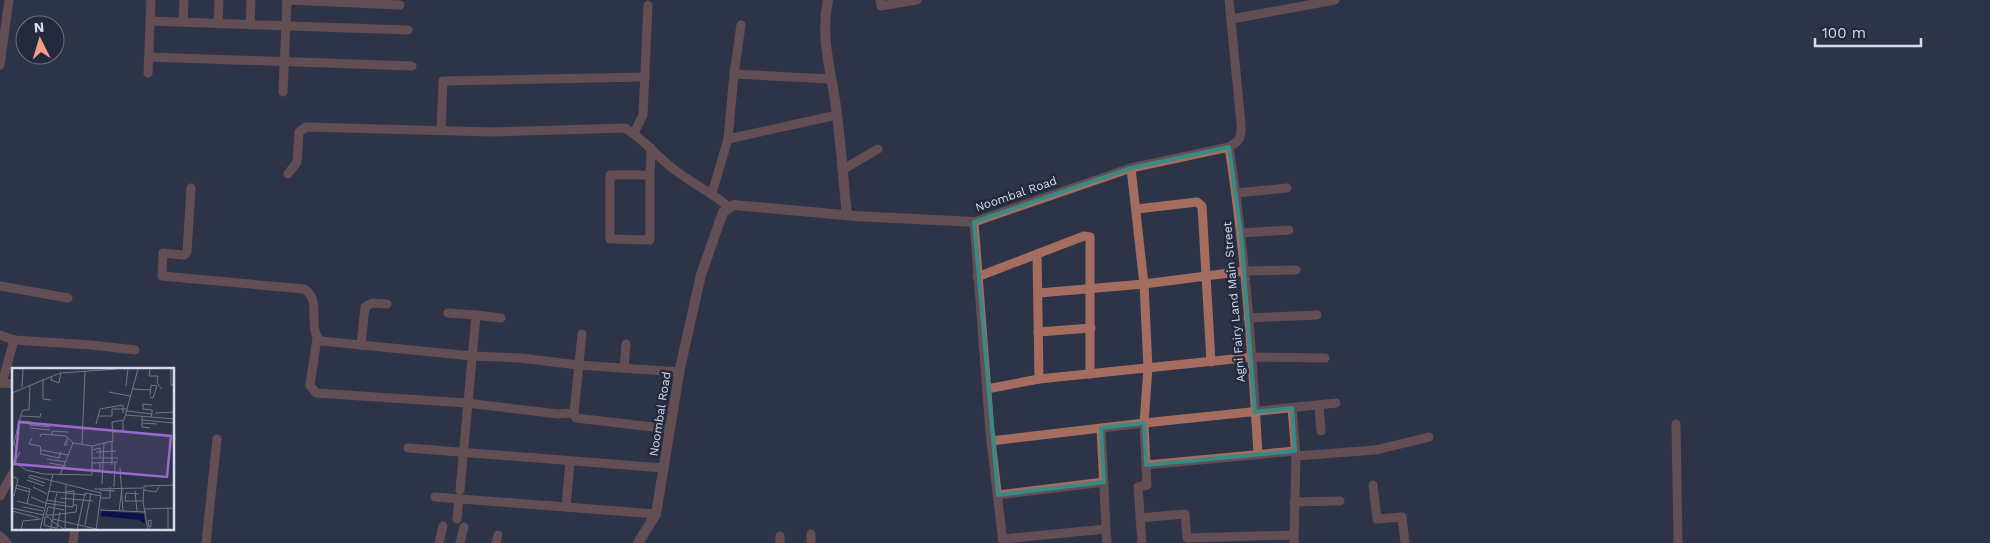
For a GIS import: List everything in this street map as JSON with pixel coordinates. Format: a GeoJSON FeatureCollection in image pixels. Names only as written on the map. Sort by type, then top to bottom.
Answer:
{"type":"FeatureCollection","features":[{"type":"Feature","properties":{"kind":"street"},"geometry":{"type":"LineString","coordinates":[[0,65],[9,0]]}},
{"type":"Feature","properties":{"kind":"street"},"geometry":{"type":"LineString","coordinates":[[148,73],[151,0]]}},
{"type":"Feature","properties":{"kind":"street"},"geometry":{"type":"LineString","coordinates":[[183,22],[184,0]]}},
{"type":"Feature","properties":{"kind":"street"},"geometry":{"type":"LineString","coordinates":[[218,24],[219,0]]}},
{"type":"Feature","properties":{"kind":"street"},"geometry":{"type":"LineString","coordinates":[[250,25],[251,0]]}},
{"type":"Feature","properties":{"kind":"street"},"geometry":{"type":"LineString","coordinates":[[283,92],[287,0],[400,5]]}},
{"type":"Feature","properties":{"kind":"street"},"geometry":{"type":"LineString","coordinates":[[828,0],[824,26],[830,79],[837,115],[846,215]]}},
{"type":"Feature","properties":{"kind":"street"},"geometry":{"type":"LineString","coordinates":[[880,0],[881,6],[917,0]]}},
{"type":"Feature","properties":{"kind":"street"},"geometry":{"type":"LineString","coordinates":[[1229,0],[1242,136],[1229,147]]}},
{"type":"Feature","properties":{"kind":"street"},"geometry":{"type":"LineString","coordinates":[[1232,19],[1335,0]]}},
{"type":"Feature","properties":{"kind":"street"},"geometry":{"type":"LineString","coordinates":[[634,134],[643,115],[648,5]]}},
{"type":"Feature","properties":{"kind":"street"},"geometry":{"type":"LineString","coordinates":[[150,21],[408,30]]}},
{"type":"Feature","properties":{"kind":"street"},"geometry":{"type":"LineString","coordinates":[[712,193],[728,139],[741,25]]}},
{"type":"Feature","properties":{"kind":"street"},"geometry":{"type":"LineString","coordinates":[[149,57],[412,66]]}},
{"type":"Feature","properties":{"kind":"street"},"geometry":{"type":"LineString","coordinates":[[734,74],[830,79]]}},
{"type":"Feature","properties":{"kind":"street"},"geometry":{"type":"LineString","coordinates":[[441,130],[442,80],[645,77]]}},
{"type":"Feature","properties":{"kind":"street"},"geometry":{"type":"LineString","coordinates":[[728,139],[837,115]]}},
{"type":"Feature","properties":{"kind":"street"},"geometry":{"type":"LineString","coordinates":[[288,174],[296,162],[299,132],[306,127],[492,132],[625,128],[675,170],[712,193],[730,208],[734,205],[846,215],[974,222]]}},
{"type":"Feature","properties":{"kind":"street","name":"Noombal Road"},"geometry":{"type":"LineString","coordinates":[[1003,541],[986,389],[974,222],[1131,168],[1229,147]]}},
{"type":"Feature","properties":{"kind":"street","name":"Agni Fairy Land Main Street"},"geometry":{"type":"LineString","coordinates":[[1229,147],[1241,233],[1253,357],[1258,454]]}},
{"type":"Feature","properties":{"kind":"street"},"geometry":{"type":"LineString","coordinates":[[610,175],[610,239],[650,240],[651,148]]}},
{"type":"Feature","properties":{"kind":"street"},"geometry":{"type":"LineString","coordinates":[[842,170],[878,149]]}},
{"type":"Feature","properties":{"kind":"street"},"geometry":{"type":"LineString","coordinates":[[1131,168],[1144,284],[1148,368],[1144,423],[1147,485],[1138,486],[1142,543]]}},
{"type":"Feature","properties":{"kind":"street"},"geometry":{"type":"LineString","coordinates":[[600,175],[650,175]]}},
{"type":"Feature","properties":{"kind":"street"},"geometry":{"type":"LineString","coordinates":[[191,188],[187,252],[184,255],[163,253],[162,276],[304,289],[310,292],[313,298],[317,338],[310,385],[316,393],[467,403],[550,414],[574,413]]}},
{"type":"Feature","properties":{"kind":"street"},"geometry":{"type":"LineString","coordinates":[[1236,193],[1288,188]]}},
{"type":"Feature","properties":{"kind":"street"},"geometry":{"type":"LineString","coordinates":[[1136,209],[1184,202],[1197,202],[1202,206],[1211,362]]}},
{"type":"Feature","properties":{"kind":"street","name":"Noombal Road"},"geometry":{"type":"LineString","coordinates":[[638,543],[656,514],[679,372],[701,275],[723,212],[730,208]]}},
{"type":"Feature","properties":{"kind":"street"},"geometry":{"type":"LineString","coordinates":[[1241,233],[1289,230]]}},
{"type":"Feature","properties":{"kind":"street"},"geometry":{"type":"LineString","coordinates":[[977,277],[1084,236],[1090,237],[1090,374]]}},
{"type":"Feature","properties":{"kind":"street"},"geometry":{"type":"LineString","coordinates":[[1037,254],[1039,380]]}},
{"type":"Feature","properties":{"kind":"street"},"geometry":{"type":"LineString","coordinates":[[1039,293],[1144,284],[1244,271],[1296,270]]}},
{"type":"Feature","properties":{"kind":"street"},"geometry":{"type":"LineString","coordinates":[[0,286],[68,298]]}},
{"type":"Feature","properties":{"kind":"street"},"geometry":{"type":"LineString","coordinates":[[361,345],[365,306],[372,302],[387,304]]}},
{"type":"Feature","properties":{"kind":"street"},"geometry":{"type":"LineString","coordinates":[[448,313],[501,318]]}},
{"type":"Feature","properties":{"kind":"street"},"geometry":{"type":"LineString","coordinates":[[460,543],[460,495],[463,452],[476,315]]}},
{"type":"Feature","properties":{"kind":"street"},"geometry":{"type":"LineString","coordinates":[[1248,318],[1317,316]]}},
{"type":"Feature","properties":{"kind":"street"},"geometry":{"type":"LineString","coordinates":[[1038,332],[1091,328]]}},
{"type":"Feature","properties":{"kind":"street"},"geometry":{"type":"LineString","coordinates":[[582,334],[574,413],[576,418],[670,429]]}},
{"type":"Feature","properties":{"kind":"street"},"geometry":{"type":"LineString","coordinates":[[0,335],[14,340],[135,350]]}},
{"type":"Feature","properties":{"kind":"street"},"geometry":{"type":"LineString","coordinates":[[317,338],[327,342],[472,356],[521,358],[578,365],[679,372]]}},
{"type":"Feature","properties":{"kind":"street"},"geometry":{"type":"LineString","coordinates":[[1,383],[14,340]]}},
{"type":"Feature","properties":{"kind":"street"},"geometry":{"type":"LineString","coordinates":[[624,368],[626,344]]}},
{"type":"Feature","properties":{"kind":"street"},"geometry":{"type":"LineString","coordinates":[[986,389],[1039,380],[1253,357],[1325,358]]}},
{"type":"Feature","properties":{"kind":"street"},"geometry":{"type":"LineString","coordinates":[[991,441],[1336,403]]}},
{"type":"Feature","properties":{"kind":"street"},"geometry":{"type":"LineString","coordinates":[[1319,405],[1321,431]]}},
{"type":"Feature","properties":{"kind":"street"},"geometry":{"type":"LineString","coordinates":[[1140,518],[1185,514],[1187,538],[1294,539],[1295,454],[1292,408]]}},
{"type":"Feature","properties":{"kind":"street"},"geometry":{"type":"LineString","coordinates":[[1676,424],[1678,543]]}},
{"type":"Feature","properties":{"kind":"street"},"geometry":{"type":"LineString","coordinates":[[1101,428],[1107,543]]}},
{"type":"Feature","properties":{"kind":"street"},"geometry":{"type":"LineString","coordinates":[[1146,465],[1258,454],[1375,450],[1429,437]]}},
{"type":"Feature","properties":{"kind":"street"},"geometry":{"type":"LineString","coordinates":[[206,543],[217,440]]}},
{"type":"Feature","properties":{"kind":"street"},"geometry":{"type":"LineString","coordinates":[[408,448],[663,468]]}},
{"type":"Feature","properties":{"kind":"street"},"geometry":{"type":"LineString","coordinates":[[566,507],[570,461]]}},
{"type":"Feature","properties":{"kind":"street"},"geometry":{"type":"LineString","coordinates":[[0,496],[12,475]]}},
{"type":"Feature","properties":{"kind":"street"},"geometry":{"type":"LineString","coordinates":[[998,495],[1104,482]]}},
{"type":"Feature","properties":{"kind":"street"},"geometry":{"type":"LineString","coordinates":[[1373,485],[1377,519],[1402,517],[1405,543]]}},
{"type":"Feature","properties":{"kind":"street"},"geometry":{"type":"LineString","coordinates":[[435,497],[460,495],[566,507],[656,514]]}},
{"type":"Feature","properties":{"kind":"street"},"geometry":{"type":"LineString","coordinates":[[1294,502],[1340,501]]}},
{"type":"Feature","properties":{"kind":"street"},"geometry":{"type":"LineString","coordinates":[[439,543],[443,526]]}},
{"type":"Feature","properties":{"kind":"street"},"geometry":{"type":"LineString","coordinates":[[1003,541],[1106,528]]}},
{"type":"Feature","properties":{"kind":"street"},"geometry":{"type":"LineString","coordinates":[[73,543],[75,530]]}},
{"type":"Feature","properties":{"kind":"street"},"geometry":{"type":"LineString","coordinates":[[0,536],[7,543]]}},
{"type":"Feature","properties":{"kind":"highlighted area"},"geometry":{"type":"Polygon","coordinates":[[[1229,147],[1241,233],[1255,412],[1292,408],[1295,451],[1146,465],[1144,423],[1101,428],[1104,482],[998,495],[974,222],[1131,168],[1229,147]]]}}]}
